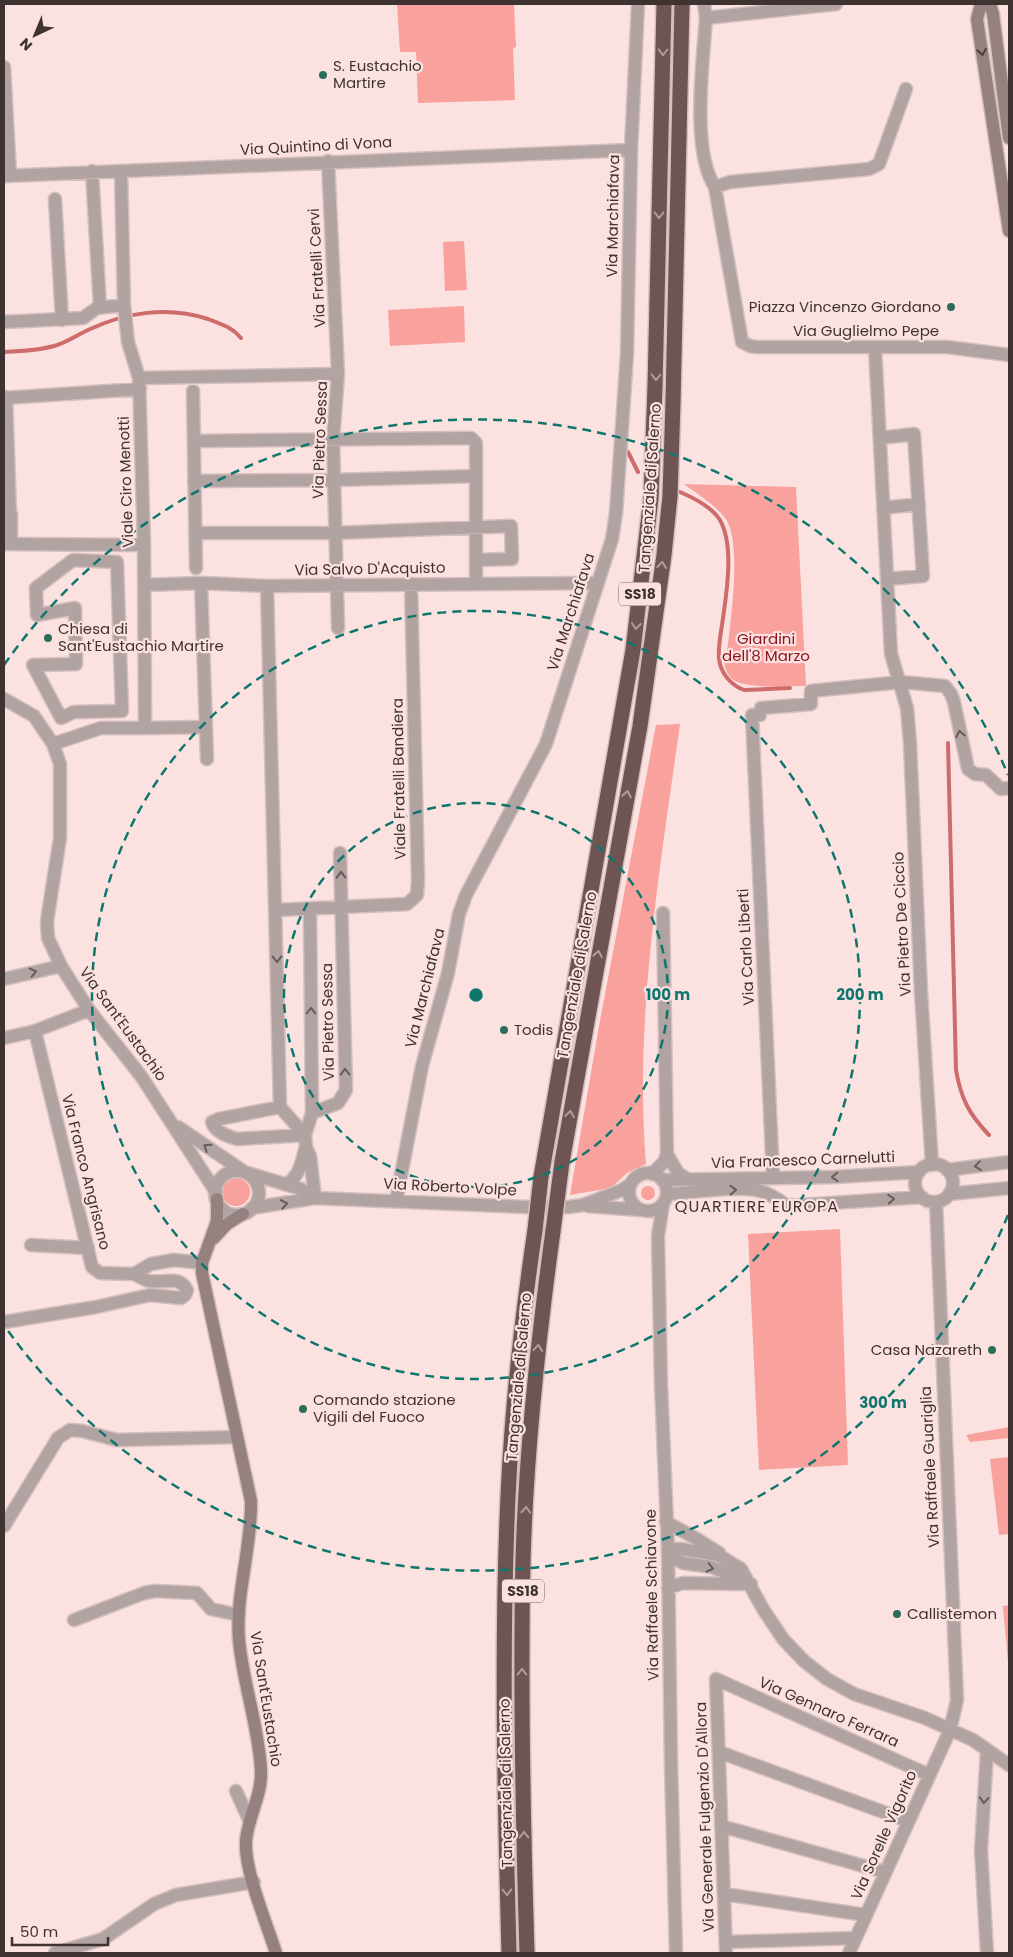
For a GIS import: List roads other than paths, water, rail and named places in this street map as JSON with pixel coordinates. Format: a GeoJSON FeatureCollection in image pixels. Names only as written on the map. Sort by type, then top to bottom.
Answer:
{"type":"FeatureCollection","features":[{"type":"Feature","properties":{"kind":"highway","name":"Tangenziale di Salerno"},"geometry":{"type":"LineString","coordinates":[[509,1953],[503,1665],[508,1496],[517,1376],[541,1177],[631,660],[651,498],[656,387],[664,4]]}},
{"type":"Feature","properties":{"kind":"highway","name":"Tangenziale di Salerno"},"geometry":{"type":"LineString","coordinates":[[527,1953],[522,1681],[523,1561],[531,1428],[541,1324],[562,1162],[640,726],[664,555],[670,496],[682,4]]}},
{"type":"Feature","properties":{"kind":"highway"},"geometry":{"type":"LineString","coordinates":[[524,1862],[538,1953]]}},
{"type":"Feature","properties":{"kind":"street","name":"Via Marchiafava"},"geometry":{"type":"LineString","coordinates":[[396,1201],[422,1066],[448,973],[460,914],[466,895],[546,744],[612,538],[616,513],[627,354],[631,150],[638,4]]}},
{"type":"Feature","properties":{"kind":"street"},"geometry":{"type":"LineString","coordinates":[[704,4],[706,18],[700,104],[705,164],[708,178],[714,187],[730,182],[869,169],[879,164],[906,89]]}},
{"type":"Feature","properties":{"kind":"street"},"geometry":{"type":"LineString","coordinates":[[706,18],[832,4]]}},
{"type":"Feature","properties":{"kind":"street"},"geometry":{"type":"LineString","coordinates":[[981,4],[977,19],[1009,231]]}},
{"type":"Feature","properties":{"kind":"street"},"geometry":{"type":"LineString","coordinates":[[990,4],[993,14],[1009,138]]}},
{"type":"Feature","properties":{"kind":"street"},"geometry":{"type":"LineString","coordinates":[[4,66],[7,176]]}},
{"type":"Feature","properties":{"kind":"street","name":"Via Quintino di Vona"},"geometry":{"type":"LineString","coordinates":[[7,176],[328,161],[631,150]]}},
{"type":"Feature","properties":{"kind":"street","name":"Via Fratelli Cervi"},"geometry":{"type":"LineString","coordinates":[[328,161],[338,374]]}},
{"type":"Feature","properties":{"kind":"street"},"geometry":{"type":"LineString","coordinates":[[92,171],[100,307]]}},
{"type":"Feature","properties":{"kind":"street","name":"Viale Ciro Menotti"},"geometry":{"type":"LineString","coordinates":[[121,171],[124,304],[128,342],[140,384],[145,585],[145,728]]}},
{"type":"Feature","properties":{"kind":"street","name":"Via Guglielmo Pepe"},"geometry":{"type":"LineString","coordinates":[[714,187],[742,342],[750,346],[947,347],[1009,355]]}},
{"type":"Feature","properties":{"kind":"street"},"geometry":{"type":"LineString","coordinates":[[55,199],[62,320]]}},
{"type":"Feature","properties":{"kind":"street"},"geometry":{"type":"LineString","coordinates":[[4,322],[83,318],[100,307],[124,304]]}},
{"type":"Feature","properties":{"kind":"street","name":"Via Pietro De Ciccio"},"geometry":{"type":"LineString","coordinates":[[875,347],[891,654],[901,682],[907,708],[910,743],[921,992],[932,1165]]}},
{"type":"Feature","properties":{"kind":"street","name":"Via Pietro Sessa"},"geometry":{"type":"LineString","coordinates":[[5,397],[140,384],[338,374],[333,440],[338,628]]}},
{"type":"Feature","properties":{"kind":"street"},"geometry":{"type":"LineString","coordinates":[[193,391],[196,568]]}},
{"type":"Feature","properties":{"kind":"street"},"geometry":{"type":"LineString","coordinates":[[5,397],[10,514],[8,542],[144,545]]}},
{"type":"Feature","properties":{"kind":"street"},"geometry":{"type":"LineString","coordinates":[[880,438],[914,434],[923,576],[887,579]]}},
{"type":"Feature","properties":{"kind":"street"},"geometry":{"type":"LineString","coordinates":[[194,442],[471,438],[476,443],[476,584]]}},
{"type":"Feature","properties":{"kind":"street"},"geometry":{"type":"LineString","coordinates":[[194,480],[334,480],[476,476]]}},
{"type":"Feature","properties":{"kind":"street"},"geometry":{"type":"LineString","coordinates":[[883,508],[919,504]]}},
{"type":"Feature","properties":{"kind":"street"},"geometry":{"type":"LineString","coordinates":[[195,533],[334,533],[511,526],[512,559],[476,560]]}},
{"type":"Feature","properties":{"kind":"street"},"geometry":{"type":"LineString","coordinates":[[73,560],[117,562],[122,711],[74,712],[61,718],[33,665],[76,664],[75,608],[37,615],[36,588],[73,560]]}},
{"type":"Feature","properties":{"kind":"street"},"geometry":{"type":"LineString","coordinates":[[201,583],[207,758]]}},
{"type":"Feature","properties":{"kind":"street","name":"Via Salvo D'Acquisto"},"geometry":{"type":"LineString","coordinates":[[145,585],[201,583],[267,586],[336,586],[597,583]]}},
{"type":"Feature","properties":{"kind":"street","name":"Viale Fratelli Bandiera"},"geometry":{"type":"LineString","coordinates":[[276,910],[407,904],[417,895],[411,584]]}},
{"type":"Feature","properties":{"kind":"street"},"geometry":{"type":"LineString","coordinates":[[267,586],[280,1107],[306,1141],[310,1156],[315,1198]]}},
{"type":"Feature","properties":{"kind":"street"},"geometry":{"type":"LineString","coordinates":[[901,682],[939,684],[948,689],[954,702],[967,766],[971,772],[986,775],[1002,789],[1009,788]]}},
{"type":"Feature","properties":{"kind":"street","name":"Via Carlo Liberti"},"geometry":{"type":"LineString","coordinates":[[773,1177],[752,715],[760,715],[761,708],[811,704],[810,691],[901,682]]}},
{"type":"Feature","properties":{"kind":"street","name":"Via Sant'Eustachio"},"geometry":{"type":"LineString","coordinates":[[4,699],[34,716],[53,744],[60,764],[60,838],[47,921],[48,938],[61,966],[89,1010],[141,1076],[172,1122],[216,1195],[217,1221],[202,1263],[251,1501],[251,1522],[239,1615],[238,1639],[259,1746],[261,1772],[260,1792],[246,1838],[246,1857],[276,1953]]}},
{"type":"Feature","properties":{"kind":"street"},"geometry":{"type":"LineString","coordinates":[[53,744],[101,728],[206,727]]}},
{"type":"Feature","properties":{"kind":"street","name":"Via Pietro Sessa"},"geometry":{"type":"LineString","coordinates":[[312,1112],[338,1103],[346,1090],[340,853]]}},
{"type":"Feature","properties":{"kind":"street"},"geometry":{"type":"LineString","coordinates":[[287,1184],[301,1170],[312,1112],[310,908]]}},
{"type":"Feature","properties":{"kind":"street"},"geometry":{"type":"LineString","coordinates":[[664,913],[667,1154],[657,1177],[665,1199],[658,1209],[650,1211],[641,1210],[634,1206],[630,1199],[629,1191],[631,1184],[638,1176],[657,1177],[689,1180]]}},
{"type":"Feature","properties":{"kind":"street"},"geometry":{"type":"LineString","coordinates":[[4,979],[61,966]]}},
{"type":"Feature","properties":{"kind":"street"},"geometry":{"type":"LineString","coordinates":[[4,1038],[35,1031],[89,1010]]}},
{"type":"Feature","properties":{"kind":"street","name":"Via Franco Angrisano"},"geometry":{"type":"LineString","coordinates":[[35,1031],[92,1267],[100,1273],[134,1274],[151,1264],[174,1260],[202,1263]]}},
{"type":"Feature","properties":{"kind":"street"},"geometry":{"type":"LineString","coordinates":[[280,1107],[212,1122],[219,1131],[237,1139],[306,1141]]}},
{"type":"Feature","properties":{"kind":"street","name":"Via Sant'Eustachio"},"geometry":{"type":"LineString","coordinates":[[172,1122],[245,1172]]}},
{"type":"Feature","properties":{"kind":"street"},"geometry":{"type":"LineString","coordinates":[[667,1154],[678,1173],[689,1180]]}},
{"type":"Feature","properties":{"kind":"street"},"geometry":{"type":"LineString","coordinates":[[947,1170],[1009,1162]]}},
{"type":"Feature","properties":{"kind":"street"},"geometry":{"type":"LineString","coordinates":[[932,1165],[941,1166],[947,1170],[952,1180],[952,1186],[949,1194],[942,1200],[929,1202],[916,1190],[915,1184],[919,1172],[923,1168],[932,1165]]}},
{"type":"Feature","properties":{"kind":"street"},"geometry":{"type":"LineString","coordinates":[[232,1171],[245,1172],[256,1183],[259,1189],[258,1196],[248,1211],[229,1213],[216,1195],[219,1181],[232,1171]]}},
{"type":"Feature","properties":{"kind":"street","name":"Via Roberto Volpe"},"geometry":{"type":"LineString","coordinates":[[245,1172],[301,1189],[315,1198]]}},
{"type":"Feature","properties":{"kind":"street","name":"Via Francesco Carnelutti"},"geometry":{"type":"LineString","coordinates":[[689,1180],[834,1177],[919,1172]]}},
{"type":"Feature","properties":{"kind":"street","name":"Via Roberto Volpe"},"geometry":{"type":"LineString","coordinates":[[248,1211],[315,1198],[569,1207],[583,1205],[622,1190],[631,1184]]}},
{"type":"Feature","properties":{"kind":"street"},"geometry":{"type":"LineString","coordinates":[[949,1194],[1009,1188]]}},
{"type":"Feature","properties":{"kind":"street","name":"Via Francesco Carnelutti"},"geometry":{"type":"LineString","coordinates":[[665,1199],[740,1189],[758,1190],[774,1196],[787,1206],[922,1197]]}},
{"type":"Feature","properties":{"kind":"street","name":"Via Raffaele Schiavone"},"geometry":{"type":"LineString","coordinates":[[665,1199],[658,1236],[668,1552],[676,1953]]}},
{"type":"Feature","properties":{"kind":"street","name":"Via Raffaele Guariglia"},"geometry":{"type":"LineString","coordinates":[[936,1202],[957,1700],[950,1730]]}},
{"type":"Feature","properties":{"kind":"street","name":"Via Roberto Volpe"},"geometry":{"type":"LineString","coordinates":[[583,1205],[641,1210]]}},
{"type":"Feature","properties":{"kind":"street"},"geometry":{"type":"LineString","coordinates":[[641,1210],[658,1236]]}},
{"type":"Feature","properties":{"kind":"street","name":"Via Sant'Eustachio"},"geometry":{"type":"LineString","coordinates":[[210,1241],[227,1224],[248,1211]]}},
{"type":"Feature","properties":{"kind":"street"},"geometry":{"type":"LineString","coordinates":[[31,1245],[88,1248]]}},
{"type":"Feature","properties":{"kind":"street"},"geometry":{"type":"LineString","coordinates":[[4,1322],[150,1296],[181,1298],[187,1290],[184,1284],[177,1280],[149,1281],[134,1274]]}},
{"type":"Feature","properties":{"kind":"street"},"geometry":{"type":"LineString","coordinates":[[4,1526],[58,1438],[70,1430],[82,1431],[117,1440],[238,1437]]}},
{"type":"Feature","properties":{"kind":"street"},"geometry":{"type":"LineString","coordinates":[[666,1522],[697,1538],[741,1569],[751,1584],[763,1609],[783,1639],[804,1661],[827,1679],[854,1694],[925,1718],[973,1740],[1009,1765]]}},
{"type":"Feature","properties":{"kind":"street"},"geometry":{"type":"LineString","coordinates":[[668,1552],[681,1548],[718,1555],[734,1563]]}},
{"type":"Feature","properties":{"kind":"street"},"geometry":{"type":"LineString","coordinates":[[668,1552],[683,1563],[712,1567],[751,1584]]}},
{"type":"Feature","properties":{"kind":"street"},"geometry":{"type":"LineString","coordinates":[[668,1588],[683,1583],[751,1584]]}},
{"type":"Feature","properties":{"kind":"street"},"geometry":{"type":"LineString","coordinates":[[74,1620],[123,1600],[155,1591],[197,1593],[212,1609],[239,1615]]}},
{"type":"Feature","properties":{"kind":"street","name":"Via Generale Fulgenzio D'Allora"},"geometry":{"type":"LineString","coordinates":[[716,1679],[726,1948]]}},
{"type":"Feature","properties":{"kind":"street","name":"Via Gennaro Ferrara"},"geometry":{"type":"LineString","coordinates":[[716,1679],[928,1775]]}},
{"type":"Feature","properties":{"kind":"street","name":"Via Sorelle Vigorito"},"geometry":{"type":"LineString","coordinates":[[849,1953],[950,1730]]}},
{"type":"Feature","properties":{"kind":"street"},"geometry":{"type":"LineString","coordinates":[[987,1751],[982,1850],[987,1953]]}},
{"type":"Feature","properties":{"kind":"street"},"geometry":{"type":"LineString","coordinates":[[719,1752],[908,1822]]}},
{"type":"Feature","properties":{"kind":"street"},"geometry":{"type":"LineString","coordinates":[[236,1791],[250,1822]]}},
{"type":"Feature","properties":{"kind":"street"},"geometry":{"type":"LineString","coordinates":[[722,1826],[885,1872]]}},
{"type":"Feature","properties":{"kind":"street"},"geometry":{"type":"LineString","coordinates":[[55,1953],[103,1939],[154,1904],[176,1895],[254,1882]]}},
{"type":"Feature","properties":{"kind":"street"},"geometry":{"type":"LineString","coordinates":[[724,1894],[866,1915]]}},
{"type":"Feature","properties":{"kind":"street"},"geometry":{"type":"LineString","coordinates":[[726,1948],[855,1938]]}},
{"type":"Feature","properties":{"kind":"waterway"},"geometry":{"type":"LineString","coordinates":[[4,352],[35,350],[54,346],[117,319],[132,315],[162,312],[193,315],[208,319],[230,328],[241,338]]}},
{"type":"Feature","properties":{"kind":"waterway"},"geometry":{"type":"LineString","coordinates":[[628,452],[638,472]]}},
{"type":"Feature","properties":{"kind":"waterway"},"geometry":{"type":"LineString","coordinates":[[680,492],[708,507],[717,515],[725,531],[728,572],[719,642],[720,664],[724,674],[731,682],[744,690],[790,688]]}},
{"type":"Feature","properties":{"kind":"waterway"},"geometry":{"type":"LineString","coordinates":[[948,743],[956,1070],[960,1089],[967,1106],[989,1135]]}},
{"type":"Feature","properties":{"kind":"place","name":"S. Eustachio Martire"},"geometry":{"type":"Point","coordinates":[323,75]}},
{"type":"Feature","properties":{"kind":"place","name":"Piazza Vincenzo Giordano"},"geometry":{"type":"Point","coordinates":[951,307]}},
{"type":"Feature","properties":{"kind":"place","name":"Chiesa di Sant'Eustachio Martire"},"geometry":{"type":"Point","coordinates":[48,638]}},
{"type":"Feature","properties":{"kind":"place","name":"Todis"},"geometry":{"type":"Point","coordinates":[504,1030]}},
{"type":"Feature","properties":{"kind":"place","name":"Casa Nazareth"},"geometry":{"type":"Point","coordinates":[992,1350]}},
{"type":"Feature","properties":{"kind":"place","name":"Comando stazione Vigili del Fuoco"},"geometry":{"type":"Point","coordinates":[303,1409]}},
{"type":"Feature","properties":{"kind":"place","name":"Callistemon"},"geometry":{"type":"Point","coordinates":[897,1614]}},
{"type":"Feature","properties":{"kind":"district","name":"QUARTIERE EUROPA"},"geometry":{"type":"Point","coordinates":[757,1206]}},
{"type":"Feature","properties":{"kind":"park label","name":"Giardini dell'8 Marzo"},"geometry":{"type":"Point","coordinates":[766,648]}}]}
